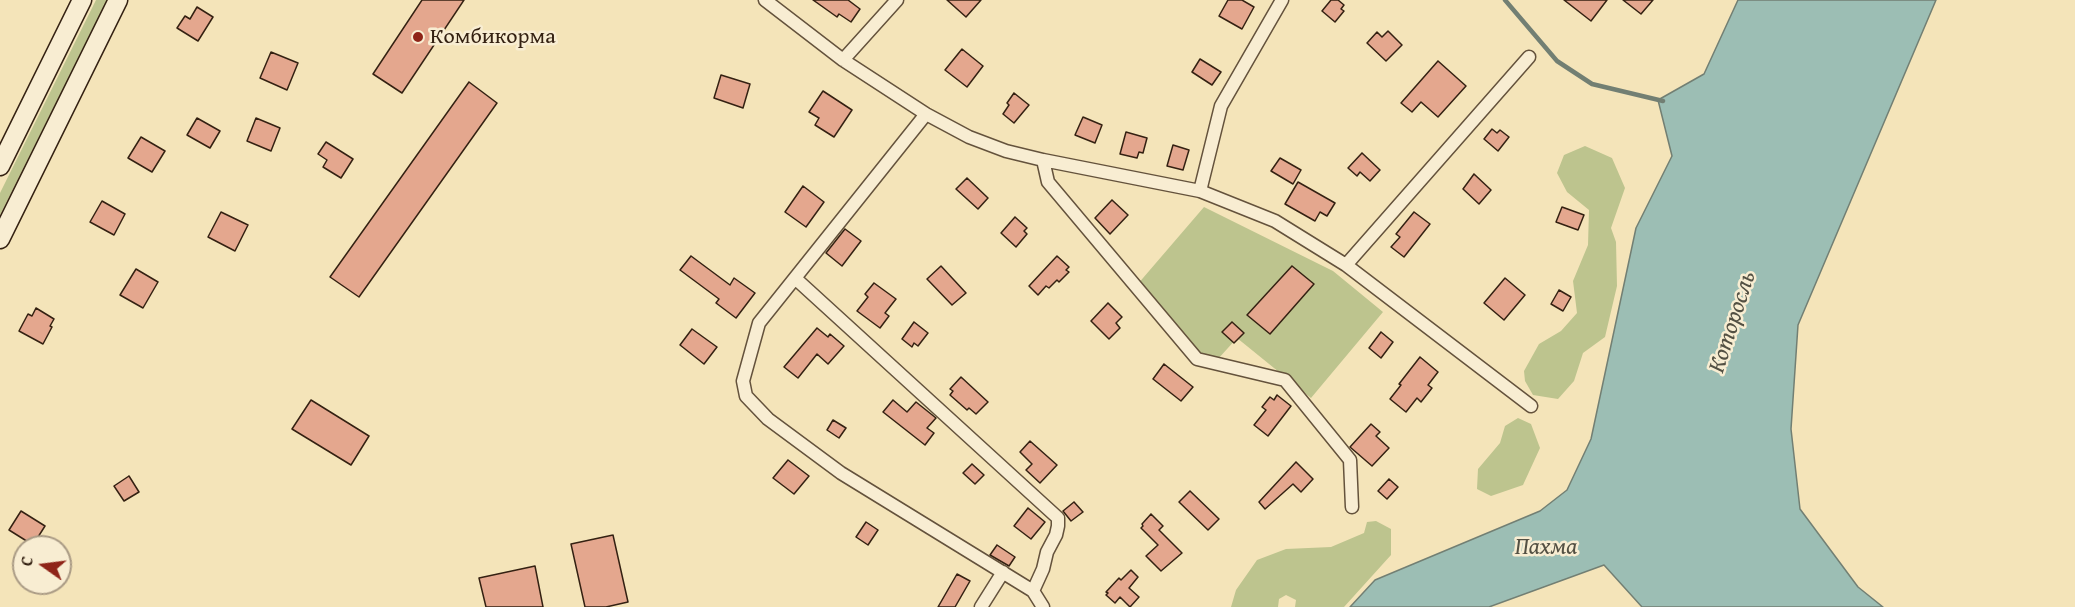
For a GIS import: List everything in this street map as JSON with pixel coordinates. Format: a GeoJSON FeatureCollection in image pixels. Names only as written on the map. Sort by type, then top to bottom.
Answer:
{"type":"FeatureCollection","features":[{"type":"Feature","properties":{"kind":"main road"},"geometry":{"type":"LineString","coordinates":[[0,166],[82,0]]}},
{"type":"Feature","properties":{"kind":"main road"},"geometry":{"type":"LineString","coordinates":[[0,239],[118,0]]}},
{"type":"Feature","properties":{"kind":"street"},"geometry":{"type":"LineString","coordinates":[[765,0],[843,60],[926,114],[969,137],[1006,151],[1043,160],[1200,191],[1275,221],[1346,265],[1530,406]]}},
{"type":"Feature","properties":{"kind":"street"},"geometry":{"type":"LineString","coordinates":[[843,60],[897,0]]}},
{"type":"Feature","properties":{"kind":"street"},"geometry":{"type":"LineString","coordinates":[[1200,191],[1221,106],[1282,0]]}},
{"type":"Feature","properties":{"kind":"street"},"geometry":{"type":"LineString","coordinates":[[1346,265],[1529,57]]}},
{"type":"Feature","properties":{"kind":"street"},"geometry":{"type":"LineString","coordinates":[[926,114],[759,323],[743,381],[746,396],[768,419],[842,473],[1033,591],[1043,607]]}},
{"type":"Feature","properties":{"kind":"street"},"geometry":{"type":"LineString","coordinates":[[1043,160],[1048,182],[1197,359],[1285,380],[1350,460],[1352,507]]}},
{"type":"Feature","properties":{"kind":"street"},"geometry":{"type":"LineString","coordinates":[[796,279],[1058,518],[1059,526],[1056,535],[1047,552],[1043,569],[1033,591]]}},
{"type":"Feature","properties":{"kind":"street"},"geometry":{"type":"LineString","coordinates":[[981,607],[1003,572]]}},
{"type":"Feature","properties":{"kind":"green space"},"geometry":{"type":"Polygon","coordinates":[[[96,0],[107,0],[0,215],[0,193],[96,0]]]}},
{"type":"Feature","properties":{"kind":"green space"},"geometry":{"type":"Polygon","coordinates":[[[1585,146],[1612,158],[1625,188],[1611,228],[1616,242],[1617,286],[1605,337],[1583,353],[1574,381],[1558,399],[1533,395],[1525,381],[1524,371],[1539,344],[1561,331],[1577,313],[1573,281],[1588,245],[1589,210],[1567,192],[1557,173],[1564,155],[1585,146]]]}},
{"type":"Feature","properties":{"kind":"green space"},"geometry":{"type":"Polygon","coordinates":[[[1204,207],[1333,271],[1383,312],[1311,398],[1237,338],[1218,359],[1188,350],[1137,285],[1204,207]]]}},
{"type":"Feature","properties":{"kind":"green space"},"geometry":{"type":"Polygon","coordinates":[[[1518,418],[1531,424],[1540,448],[1523,485],[1491,496],[1477,489],[1478,469],[1500,443],[1505,426],[1518,418]]]}},
{"type":"Feature","properties":{"kind":"green space"},"geometry":{"type":"Polygon","coordinates":[[[1376,521],[1391,529],[1391,555],[1344,607],[1295,607],[1296,600],[1286,595],[1279,599],[1278,607],[1231,607],[1236,590],[1257,560],[1286,549],[1331,547],[1364,533],[1367,522],[1376,521]]]}},
{"type":"Feature","properties":{"kind":"water"},"geometry":{"type":"Polygon","coordinates":[[[1738,0],[1936,0],[1798,325],[1791,429],[1800,509],[1858,587],[1883,607],[1642,607],[1604,565],[1489,607],[1350,607],[1375,580],[1540,511],[1567,490],[1591,439],[1636,228],[1672,156],[1658,100],[1704,74],[1738,0]]]}},
{"type":"Feature","properties":{"kind":"building","name":"Комбикорма"},"geometry":{"type":"Polygon","coordinates":[[[422,0],[464,0],[402,93],[373,74],[422,0]]]}},
{"type":"Feature","properties":{"kind":"building"},"geometry":{"type":"Polygon","coordinates":[[[813,0],[848,0],[860,9],[851,22],[839,14],[837,17],[813,0]]]}},
{"type":"Feature","properties":{"kind":"building"},"geometry":{"type":"Polygon","coordinates":[[[947,0],[981,0],[966,17],[947,0]]]}},
{"type":"Feature","properties":{"kind":"building"},"geometry":{"type":"Polygon","coordinates":[[[1228,0],[1242,0],[1254,7],[1242,29],[1219,16],[1228,0]]]}},
{"type":"Feature","properties":{"kind":"building"},"geometry":{"type":"Polygon","coordinates":[[[1331,0],[1338,0],[1344,5],[1341,9],[1344,11],[1335,22],[1322,11],[1331,0]]]}},
{"type":"Feature","properties":{"kind":"building"},"geometry":{"type":"Polygon","coordinates":[[[1564,0],[1607,0],[1591,21],[1564,0]]]}},
{"type":"Feature","properties":{"kind":"building"},"geometry":{"type":"Polygon","coordinates":[[[1623,0],[1653,0],[1641,14],[1623,0]]]}},
{"type":"Feature","properties":{"kind":"building"},"geometry":{"type":"Polygon","coordinates":[[[197,7],[213,17],[198,41],[177,28],[185,16],[190,19],[197,7]]]}},
{"type":"Feature","properties":{"kind":"building"},"geometry":{"type":"Polygon","coordinates":[[[1388,31],[1402,45],[1386,61],[1367,43],[1377,32],[1382,37],[1388,31]]]}},
{"type":"Feature","properties":{"kind":"building"},"geometry":{"type":"Polygon","coordinates":[[[962,49],[983,66],[967,87],[945,70],[962,49]]]}},
{"type":"Feature","properties":{"kind":"building"},"geometry":{"type":"Polygon","coordinates":[[[271,52],[298,63],[287,90],[260,78],[271,52]]]}},
{"type":"Feature","properties":{"kind":"building"},"geometry":{"type":"Polygon","coordinates":[[[1200,59],[1221,72],[1212,85],[1192,72],[1200,59]]]}},
{"type":"Feature","properties":{"kind":"building"},"geometry":{"type":"Polygon","coordinates":[[[1438,61],[1466,86],[1438,117],[1421,102],[1412,112],[1401,103],[1438,61]]]}},
{"type":"Feature","properties":{"kind":"building"},"geometry":{"type":"Polygon","coordinates":[[[721,75],[750,84],[743,108],[714,98],[721,75]]]}},
{"type":"Feature","properties":{"kind":"building"},"geometry":{"type":"Polygon","coordinates":[[[469,82],[497,103],[359,297],[330,277],[469,82]]]}},
{"type":"Feature","properties":{"kind":"building"},"geometry":{"type":"Polygon","coordinates":[[[823,91],[852,110],[834,137],[815,125],[819,118],[809,112],[823,91]]]}},
{"type":"Feature","properties":{"kind":"building"},"geometry":{"type":"Polygon","coordinates":[[[1014,93],[1029,105],[1014,123],[1003,114],[1014,93]]]}},
{"type":"Feature","properties":{"kind":"building"},"geometry":{"type":"Polygon","coordinates":[[[1083,117],[1102,125],[1095,143],[1075,135],[1083,117]]]}},
{"type":"Feature","properties":{"kind":"building"},"geometry":{"type":"Polygon","coordinates":[[[197,118],[220,131],[210,148],[187,135],[197,118]]]}},
{"type":"Feature","properties":{"kind":"building"},"geometry":{"type":"Polygon","coordinates":[[[256,118],[280,128],[271,151],[247,141],[256,118]]]}},
{"type":"Feature","properties":{"kind":"building"},"geometry":{"type":"Polygon","coordinates":[[[1492,129],[1497,133],[1500,130],[1509,137],[1498,151],[1484,139],[1492,129]]]}},
{"type":"Feature","properties":{"kind":"building"},"geometry":{"type":"Polygon","coordinates":[[[1126,132],[1147,138],[1143,153],[1139,152],[1137,158],[1120,154],[1126,132]]]}},
{"type":"Feature","properties":{"kind":"building"},"geometry":{"type":"Polygon","coordinates":[[[141,137],[165,151],[152,172],[128,158],[141,137]]]}},
{"type":"Feature","properties":{"kind":"building"},"geometry":{"type":"Polygon","coordinates":[[[326,142],[353,159],[341,178],[323,167],[327,160],[318,154],[326,142]]]}},
{"type":"Feature","properties":{"kind":"building"},"geometry":{"type":"Polygon","coordinates":[[[1173,145],[1189,150],[1183,170],[1167,166],[1173,145]]]}},
{"type":"Feature","properties":{"kind":"building"},"geometry":{"type":"Polygon","coordinates":[[[1362,153],[1380,170],[1370,181],[1360,172],[1357,176],[1348,168],[1362,153]]]}},
{"type":"Feature","properties":{"kind":"building"},"geometry":{"type":"Polygon","coordinates":[[[1280,158],[1301,170],[1293,184],[1271,171],[1280,158]]]}},
{"type":"Feature","properties":{"kind":"building"},"geometry":{"type":"Polygon","coordinates":[[[1474,174],[1491,190],[1479,204],[1463,189],[1474,174]]]}},
{"type":"Feature","properties":{"kind":"building"},"geometry":{"type":"Polygon","coordinates":[[[967,178],[988,198],[978,209],[956,189],[967,178]]]}},
{"type":"Feature","properties":{"kind":"building"},"geometry":{"type":"Polygon","coordinates":[[[1298,182],[1335,203],[1327,216],[1320,212],[1315,221],[1285,204],[1298,182]]]}},
{"type":"Feature","properties":{"kind":"building"},"geometry":{"type":"Polygon","coordinates":[[[803,186],[824,202],[806,227],[785,212],[803,186]]]}},
{"type":"Feature","properties":{"kind":"building"},"geometry":{"type":"Polygon","coordinates":[[[1112,200],[1128,215],[1110,234],[1095,218],[1112,200]]]}},
{"type":"Feature","properties":{"kind":"building"},"geometry":{"type":"Polygon","coordinates":[[[102,201],[125,214],[114,235],[90,222],[102,201]]]}},
{"type":"Feature","properties":{"kind":"building"},"geometry":{"type":"Polygon","coordinates":[[[1562,207],[1584,215],[1578,230],[1556,222],[1562,207]]]}},
{"type":"Feature","properties":{"kind":"building"},"geometry":{"type":"Polygon","coordinates":[[[221,212],[248,225],[235,251],[208,237],[221,212]]]}},
{"type":"Feature","properties":{"kind":"building"},"geometry":{"type":"Polygon","coordinates":[[[1414,212],[1430,224],[1404,257],[1391,247],[1400,237],[1396,234],[1414,212]]]}},
{"type":"Feature","properties":{"kind":"building"},"geometry":{"type":"Polygon","coordinates":[[[1015,217],[1027,228],[1024,231],[1027,234],[1016,247],[1001,233],[1015,217]]]}},
{"type":"Feature","properties":{"kind":"building"},"geometry":{"type":"Polygon","coordinates":[[[845,229],[861,241],[842,266],[826,253],[845,229]]]}},
{"type":"Feature","properties":{"kind":"building"},"geometry":{"type":"Polygon","coordinates":[[[691,256],[730,285],[734,278],[755,293],[736,318],[716,303],[719,299],[680,270],[691,256]]]}},
{"type":"Feature","properties":{"kind":"building"},"geometry":{"type":"Polygon","coordinates":[[[1057,256],[1069,267],[1066,270],[1069,272],[1059,282],[1057,280],[1049,288],[1046,286],[1038,295],[1029,286],[1057,256]]]}},
{"type":"Feature","properties":{"kind":"building"},"geometry":{"type":"Polygon","coordinates":[[[941,266],[966,293],[952,305],[927,279],[941,266]]]}},
{"type":"Feature","properties":{"kind":"building"},"geometry":{"type":"Polygon","coordinates":[[[1292,266],[1314,284],[1270,334],[1247,315],[1292,266]]]}},
{"type":"Feature","properties":{"kind":"building"},"geometry":{"type":"Polygon","coordinates":[[[136,269],[158,282],[143,308],[120,295],[136,269]]]}},
{"type":"Feature","properties":{"kind":"building"},"geometry":{"type":"Polygon","coordinates":[[[1505,278],[1525,295],[1504,320],[1484,303],[1505,278]]]}},
{"type":"Feature","properties":{"kind":"building"},"geometry":{"type":"Polygon","coordinates":[[[874,283],[896,299],[885,313],[889,316],[880,328],[857,311],[868,297],[865,294],[874,283]]]}},
{"type":"Feature","properties":{"kind":"building"},"geometry":{"type":"Polygon","coordinates":[[[1559,290],[1571,297],[1563,311],[1551,304],[1559,290]]]}},
{"type":"Feature","properties":{"kind":"building"},"geometry":{"type":"Polygon","coordinates":[[[1108,303],[1122,317],[1116,323],[1120,328],[1109,339],[1091,321],[1108,303]]]}},
{"type":"Feature","properties":{"kind":"building"},"geometry":{"type":"Polygon","coordinates":[[[36,308],[54,319],[43,344],[19,331],[28,314],[32,316],[36,308]]]}},
{"type":"Feature","properties":{"kind":"building"},"geometry":{"type":"Polygon","coordinates":[[[914,322],[928,333],[918,346],[914,343],[912,347],[902,339],[914,322]]]}},
{"type":"Feature","properties":{"kind":"building"},"geometry":{"type":"Polygon","coordinates":[[[1232,322],[1244,333],[1234,343],[1222,332],[1232,322]]]}},
{"type":"Feature","properties":{"kind":"building"},"geometry":{"type":"Polygon","coordinates":[[[817,328],[828,337],[830,334],[844,346],[828,364],[817,354],[798,378],[784,367],[817,328]]]}},
{"type":"Feature","properties":{"kind":"building"},"geometry":{"type":"Polygon","coordinates":[[[692,329],[717,347],[704,364],[680,345],[692,329]]]}},
{"type":"Feature","properties":{"kind":"building"},"geometry":{"type":"Polygon","coordinates":[[[1381,332],[1393,342],[1381,358],[1369,348],[1381,332]]]}},
{"type":"Feature","properties":{"kind":"building"},"geometry":{"type":"Polygon","coordinates":[[[1420,357],[1438,372],[1428,385],[1432,388],[1421,402],[1417,398],[1406,412],[1390,399],[1420,357]]]}},
{"type":"Feature","properties":{"kind":"building"},"geometry":{"type":"Polygon","coordinates":[[[1164,364],[1193,387],[1181,401],[1153,379],[1164,364]]]}},
{"type":"Feature","properties":{"kind":"building"},"geometry":{"type":"Polygon","coordinates":[[[961,377],[988,402],[976,414],[969,408],[967,410],[950,395],[953,391],[950,389],[961,377]]]}},
{"type":"Feature","properties":{"kind":"building"},"geometry":{"type":"Polygon","coordinates":[[[1277,395],[1291,406],[1268,436],[1254,425],[1266,410],[1262,407],[1270,397],[1274,400],[1277,395]]]}},
{"type":"Feature","properties":{"kind":"building"},"geometry":{"type":"Polygon","coordinates":[[[311,400],[369,436],[351,465],[292,429],[311,400]]]}},
{"type":"Feature","properties":{"kind":"building"},"geometry":{"type":"Polygon","coordinates":[[[893,400],[907,412],[916,402],[936,418],[927,428],[934,433],[925,445],[883,412],[893,400]]]}},
{"type":"Feature","properties":{"kind":"building"},"geometry":{"type":"Polygon","coordinates":[[[833,420],[846,428],[839,438],[827,430],[833,420]]]}},
{"type":"Feature","properties":{"kind":"building"},"geometry":{"type":"Polygon","coordinates":[[[1371,424],[1380,432],[1376,436],[1389,448],[1372,466],[1350,447],[1371,424]]]}},
{"type":"Feature","properties":{"kind":"building"},"geometry":{"type":"Polygon","coordinates":[[[1030,441],[1057,465],[1040,483],[1026,470],[1032,464],[1020,452],[1030,441]]]}},
{"type":"Feature","properties":{"kind":"building"},"geometry":{"type":"Polygon","coordinates":[[[788,460],[809,476],[794,494],[773,478],[788,460]]]}},
{"type":"Feature","properties":{"kind":"building"},"geometry":{"type":"Polygon","coordinates":[[[1296,462],[1313,479],[1301,492],[1293,484],[1265,509],[1259,502],[1296,462]]]}},
{"type":"Feature","properties":{"kind":"building"},"geometry":{"type":"Polygon","coordinates":[[[972,464],[984,475],[975,484],[963,473],[972,464]]]}},
{"type":"Feature","properties":{"kind":"building"},"geometry":{"type":"Polygon","coordinates":[[[129,476],[139,492],[124,501],[114,486],[129,476]]]}},
{"type":"Feature","properties":{"kind":"building"},"geometry":{"type":"Polygon","coordinates":[[[1389,479],[1398,487],[1387,499],[1378,491],[1389,479]]]}},
{"type":"Feature","properties":{"kind":"building"},"geometry":{"type":"Polygon","coordinates":[[[1190,491],[1219,519],[1208,530],[1179,502],[1190,491]]]}},
{"type":"Feature","properties":{"kind":"building"},"geometry":{"type":"Polygon","coordinates":[[[1074,502],[1083,512],[1071,521],[1063,511],[1074,502]]]}},
{"type":"Feature","properties":{"kind":"building"},"geometry":{"type":"Polygon","coordinates":[[[1028,508],[1045,522],[1031,539],[1014,526],[1028,508]]]}},
{"type":"Feature","properties":{"kind":"building"},"geometry":{"type":"Polygon","coordinates":[[[21,511],[45,526],[39,535],[17,535],[9,530],[21,511]]]}},
{"type":"Feature","properties":{"kind":"building"},"geometry":{"type":"Polygon","coordinates":[[[1151,514],[1163,526],[1159,530],[1182,553],[1161,571],[1146,556],[1158,545],[1141,528],[1151,514]]]}},
{"type":"Feature","properties":{"kind":"building"},"geometry":{"type":"Polygon","coordinates":[[[866,522],[878,530],[868,545],[856,537],[866,522]]]}},
{"type":"Feature","properties":{"kind":"building"},"geometry":{"type":"Polygon","coordinates":[[[613,535],[628,602],[606,607],[585,607],[571,544],[613,535]]]}},
{"type":"Feature","properties":{"kind":"building"},"geometry":{"type":"Polygon","coordinates":[[[997,545],[1015,557],[1009,566],[990,555],[997,545]]]}},
{"type":"Feature","properties":{"kind":"building"},"geometry":{"type":"Polygon","coordinates":[[[535,566],[543,607],[486,607],[479,578],[535,566]]]}},
{"type":"Feature","properties":{"kind":"building"},"geometry":{"type":"Polygon","coordinates":[[[1131,570],[1138,577],[1129,588],[1139,597],[1130,607],[1120,597],[1115,603],[1106,595],[1108,593],[1106,592],[1119,578],[1121,580],[1131,570]]]}},
{"type":"Feature","properties":{"kind":"building"},"geometry":{"type":"Polygon","coordinates":[[[957,574],[970,581],[955,607],[938,607],[957,574]]]}},
{"type":"Feature","properties":{"kind":"waterway"},"geometry":{"type":"LineString","coordinates":[[1505,0],[1557,61],[1592,84],[1663,101]]}},
{"type":"Feature","properties":{"kind":"place","name":"Комбикорма"},"geometry":{"type":"Point","coordinates":[418,37]}},
{"type":"Feature","properties":{"kind":"water label","name":"Которосль"},"geometry":{"type":"Point","coordinates":[1733,322]}},
{"type":"Feature","properties":{"kind":"water label","name":"Пахма"},"geometry":{"type":"Point","coordinates":[1546,548]}}]}
